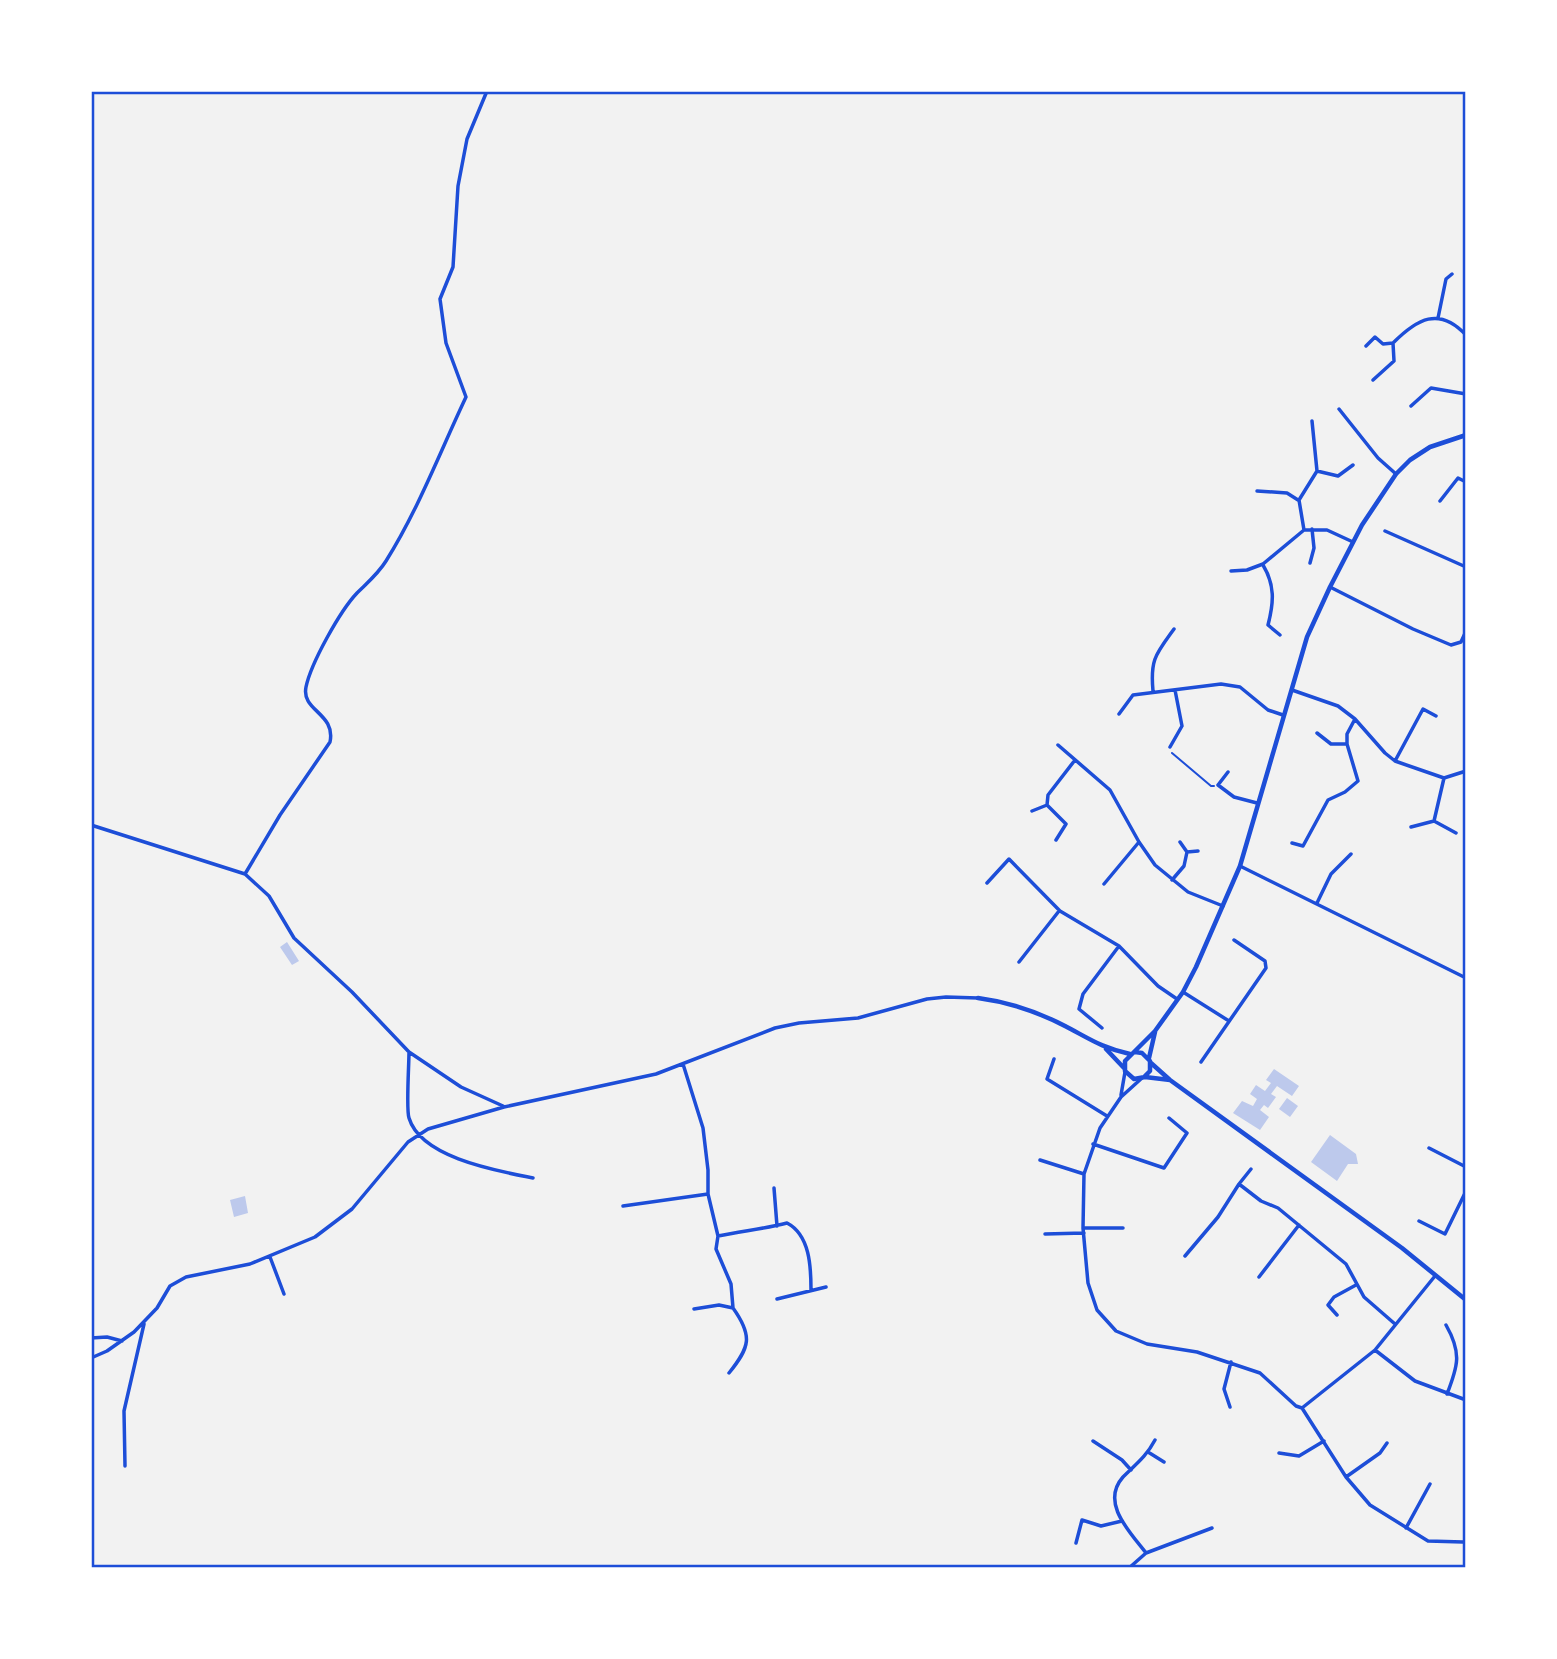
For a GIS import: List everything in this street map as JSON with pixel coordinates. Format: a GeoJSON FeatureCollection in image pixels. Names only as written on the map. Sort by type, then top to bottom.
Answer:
{"type":"FeatureCollection","features":[{"type":"Feature","properties":{"kind":"street"},"geometry":{"type":"LineString","coordinates":[[245,874],[280,815],[330,742],[330,724],[307,699],[305,691],[325,644],[348,604],[384,564],[401,536],[466,397],[446,343],[440,299],[453,267],[458,187],[467,139],[487,91]]}},
{"type":"Feature","properties":{"kind":"street"},"geometry":{"type":"LineString","coordinates":[[1438,318],[1446,279],[1452,274]]}},
{"type":"Feature","properties":{"kind":"street"},"geometry":{"type":"LineString","coordinates":[[1366,346],[1375,337],[1383,345],[1393,344],[1409,327],[1421,320],[1438,318],[1458,326],[1466,335]]}},
{"type":"Feature","properties":{"kind":"street"},"geometry":{"type":"LineString","coordinates":[[1373,380],[1394,361],[1393,344]]}},
{"type":"Feature","properties":{"kind":"street"},"geometry":{"type":"LineString","coordinates":[[1411,406],[1431,388],[1466,394]]}},
{"type":"Feature","properties":{"kind":"street"},"geometry":{"type":"LineString","coordinates":[[1339,409],[1378,458],[1396,474]]}},
{"type":"Feature","properties":{"kind":"street"},"geometry":{"type":"LineString","coordinates":[[1304,530],[1299,500],[1317,471],[1312,421]]}},
{"type":"Feature","properties":{"kind":"street"},"geometry":{"type":"LineString","coordinates":[[1121,1097],[1125,1061],[1155,1031],[1183,992],[1240,866],[1307,637],[1329,587],[1353,542],[1396,474],[1410,460],[1430,447],[1466,435]]}},
{"type":"Feature","properties":{"kind":"street"},"geometry":{"type":"LineString","coordinates":[[1317,471],[1338,476],[1353,464]]}},
{"type":"Feature","properties":{"kind":"street"},"geometry":{"type":"LineString","coordinates":[[1440,501],[1458,478],[1466,482]]}},
{"type":"Feature","properties":{"kind":"street"},"geometry":{"type":"LineString","coordinates":[[1257,491],[1287,493],[1299,500]]}},
{"type":"Feature","properties":{"kind":"street"},"geometry":{"type":"LineString","coordinates":[[1310,563],[1314,548],[1312,529]]}},
{"type":"Feature","properties":{"kind":"street"},"geometry":{"type":"LineString","coordinates":[[1231,571],[1247,570],[1263,564],[1304,530],[1327,530],[1353,542]]}},
{"type":"Feature","properties":{"kind":"street"},"geometry":{"type":"LineString","coordinates":[[1385,531],[1466,567]]}},
{"type":"Feature","properties":{"kind":"street"},"geometry":{"type":"LineString","coordinates":[[1263,564],[1271,578],[1274,603],[1268,625],[1280,635]]}},
{"type":"Feature","properties":{"kind":"street"},"geometry":{"type":"LineString","coordinates":[[1329,587],[1451,645],[1461,642],[1466,631]]}},
{"type":"Feature","properties":{"kind":"street"},"geometry":{"type":"LineString","coordinates":[[1153,691],[1151,669],[1156,653],[1174,629]]}},
{"type":"Feature","properties":{"kind":"street"},"geometry":{"type":"LineString","coordinates":[[1119,714],[1133,695],[1221,684],[1240,688],[1268,710],[1283,715]]}},
{"type":"Feature","properties":{"kind":"street"},"geometry":{"type":"LineString","coordinates":[[1170,747],[1182,726],[1175,689]]}},
{"type":"Feature","properties":{"kind":"street"},"geometry":{"type":"LineString","coordinates":[[1291,690],[1338,706],[1355,719],[1395,761],[1444,778],[1466,771]]}},
{"type":"Feature","properties":{"kind":"street"},"geometry":{"type":"LineString","coordinates":[[1395,761],[1423,709],[1436,716]]}},
{"type":"Feature","properties":{"kind":"street"},"geometry":{"type":"LineString","coordinates":[[1292,843],[1303,846],[1328,800],[1345,792],[1358,780],[1347,744],[1347,734],[1355,719]]}},
{"type":"Feature","properties":{"kind":"street"},"geometry":{"type":"LineString","coordinates":[[1317,733],[1331,744],[1347,744]]}},
{"type":"Feature","properties":{"kind":"street"},"geometry":{"type":"LineString","coordinates":[[1058,745],[1110,790],[1139,842],[1155,864],[1188,892],[1223,906]]}},
{"type":"Feature","properties":{"kind":"street"},"geometry":{"type":"LineString","coordinates":[[1047,805],[1048,796],[1076,760]]}},
{"type":"Feature","properties":{"kind":"street"},"geometry":{"type":"LineString","coordinates":[[1228,772],[1218,785],[1234,797],[1257,803]]}},
{"type":"Feature","properties":{"kind":"street"},"geometry":{"type":"LineString","coordinates":[[1434,821],[1444,778]]}},
{"type":"Feature","properties":{"kind":"street"},"geometry":{"type":"LineString","coordinates":[[1032,811],[1047,805]]}},
{"type":"Feature","properties":{"kind":"street"},"geometry":{"type":"LineString","coordinates":[[1047,805],[1066,824],[1056,839]]}},
{"type":"Feature","properties":{"kind":"street"},"geometry":{"type":"LineString","coordinates":[[1411,827],[1434,821],[1457,833]]}},
{"type":"Feature","properties":{"kind":"street"},"geometry":{"type":"LineString","coordinates":[[91,825],[245,874],[268,897],[294,938],[352,992],[409,1052],[466,1090],[504,1107]]}},
{"type":"Feature","properties":{"kind":"street"},"geometry":{"type":"LineString","coordinates":[[1104,884],[1139,842]]}},
{"type":"Feature","properties":{"kind":"street"},"geometry":{"type":"LineString","coordinates":[[1172,880],[1184,866],[1187,852],[1180,842]]}},
{"type":"Feature","properties":{"kind":"street"},"geometry":{"type":"LineString","coordinates":[[1187,852],[1198,851]]}},
{"type":"Feature","properties":{"kind":"street"},"geometry":{"type":"LineString","coordinates":[[1317,903],[1331,874],[1352,854]]}},
{"type":"Feature","properties":{"kind":"street"},"geometry":{"type":"LineString","coordinates":[[987,883],[1009,859],[1060,911],[1119,946],[1158,986],[1178,1000]]}},
{"type":"Feature","properties":{"kind":"street"},"geometry":{"type":"LineString","coordinates":[[1240,866],[1466,978]]}},
{"type":"Feature","properties":{"kind":"street"},"geometry":{"type":"LineString","coordinates":[[1019,962],[1060,911]]}},
{"type":"Feature","properties":{"kind":"street"},"geometry":{"type":"LineString","coordinates":[[1200,1062],[1266,968],[1265,961],[1234,940]]}},
{"type":"Feature","properties":{"kind":"street"},"geometry":{"type":"LineString","coordinates":[[1102,1028],[1079,1009],[1083,994],[1119,946]]}},
{"type":"Feature","properties":{"kind":"street"},"geometry":{"type":"LineString","coordinates":[[1183,992],[1229,1021]]}},
{"type":"Feature","properties":{"kind":"street"},"geometry":{"type":"LineString","coordinates":[[91,1358],[122,1341],[145,1322],[170,1286],[186,1277],[250,1264],[315,1237],[352,1209],[408,1142],[418,1134],[504,1107],[656,1074],[775,1028],[858,1018],[927,999],[978,999],[1028,1010],[1064,1026],[1105,1049],[1134,1079],[1170,1080]]}},
{"type":"Feature","properties":{"kind":"street"},"geometry":{"type":"LineString","coordinates":[[1155,1031],[1150,1071],[1121,1097],[1107,1116],[1093,1144],[1084,1174],[1083,1231],[1088,1283],[1097,1310],[1116,1331],[1147,1344],[1197,1352],[1261,1373],[1296,1406],[1302,1408],[1346,1477],[1370,1505],[1428,1541],[1463,1542]]}},
{"type":"Feature","properties":{"kind":"street"},"geometry":{"type":"LineString","coordinates":[[1105,1049],[1143,1053],[1170,1080],[1402,1248],[1466,1300]]}},
{"type":"Feature","properties":{"kind":"street"},"geometry":{"type":"LineString","coordinates":[[409,1052],[408,1117],[418,1134],[456,1158],[477,1167],[533,1178]]}},
{"type":"Feature","properties":{"kind":"street"},"geometry":{"type":"LineString","coordinates":[[1054,1059],[1046,1079],[1107,1116]]}},
{"type":"Feature","properties":{"kind":"street"},"geometry":{"type":"LineString","coordinates":[[682,1064],[703,1128],[708,1194],[718,1236],[716,1249],[731,1284],[733,1308],[747,1331],[744,1354],[729,1373]]}},
{"type":"Feature","properties":{"kind":"street"},"geometry":{"type":"LineString","coordinates":[[1093,1144],[1164,1168],[1187,1133],[1169,1118]]}},
{"type":"Feature","properties":{"kind":"street"},"geometry":{"type":"LineString","coordinates":[[1430,1148],[1466,1167]]}},
{"type":"Feature","properties":{"kind":"street"},"geometry":{"type":"LineString","coordinates":[[1040,1160],[1084,1174]]}},
{"type":"Feature","properties":{"kind":"street"},"geometry":{"type":"LineString","coordinates":[[1185,1256],[1218,1217],[1251,1169]]}},
{"type":"Feature","properties":{"kind":"street"},"geometry":{"type":"LineString","coordinates":[[1240,1184],[1299,1225],[1346,1264],[1364,1297],[1395,1324]]}},
{"type":"Feature","properties":{"kind":"street"},"geometry":{"type":"LineString","coordinates":[[774,1188],[778,1226]]}},
{"type":"Feature","properties":{"kind":"street"},"geometry":{"type":"LineString","coordinates":[[1419,1221],[1445,1234],[1466,1191]]}},
{"type":"Feature","properties":{"kind":"street"},"geometry":{"type":"LineString","coordinates":[[623,1206],[708,1194]]}},
{"type":"Feature","properties":{"kind":"street"},"geometry":{"type":"LineString","coordinates":[[718,1236],[762,1230],[787,1223],[796,1228],[805,1244],[811,1270],[811,1290]]}},
{"type":"Feature","properties":{"kind":"street"},"geometry":{"type":"LineString","coordinates":[[1259,1277],[1299,1225]]}},
{"type":"Feature","properties":{"kind":"street"},"geometry":{"type":"LineString","coordinates":[[1045,1234],[1123,1228]]}},
{"type":"Feature","properties":{"kind":"street"},"geometry":{"type":"LineString","coordinates":[[270,1257],[284,1294]]}},
{"type":"Feature","properties":{"kind":"street"},"geometry":{"type":"LineString","coordinates":[[1302,1408],[1375,1350],[1435,1276]]}},
{"type":"Feature","properties":{"kind":"street"},"geometry":{"type":"LineString","coordinates":[[1337,1315],[1328,1305],[1334,1297],[1356,1285]]}},
{"type":"Feature","properties":{"kind":"street"},"geometry":{"type":"LineString","coordinates":[[777,1299],[826,1287]]}},
{"type":"Feature","properties":{"kind":"street"},"geometry":{"type":"LineString","coordinates":[[694,1309],[719,1305],[733,1308]]}},
{"type":"Feature","properties":{"kind":"street"},"geometry":{"type":"LineString","coordinates":[[125,1466],[124,1411],[145,1322]]}},
{"type":"Feature","properties":{"kind":"street"},"geometry":{"type":"LineString","coordinates":[[1446,1325],[1454,1338],[1458,1366],[1447,1394]]}},
{"type":"Feature","properties":{"kind":"street"},"geometry":{"type":"LineString","coordinates":[[91,1338],[107,1337],[122,1341]]}},
{"type":"Feature","properties":{"kind":"street"},"geometry":{"type":"LineString","coordinates":[[1375,1350],[1415,1381],[1466,1400]]}},
{"type":"Feature","properties":{"kind":"street"},"geometry":{"type":"LineString","coordinates":[[1230,1407],[1224,1389],[1231,1362]]}},
{"type":"Feature","properties":{"kind":"street"},"geometry":{"type":"LineString","coordinates":[[1146,1553],[1122,1521],[1115,1505],[1114,1493],[1121,1480],[1149,1452],[1155,1440]]}},
{"type":"Feature","properties":{"kind":"street"},"geometry":{"type":"LineString","coordinates":[[1093,1441],[1122,1460],[1131,1470]]}},
{"type":"Feature","properties":{"kind":"street"},"geometry":{"type":"LineString","coordinates":[[1279,1453],[1299,1456],[1324,1441]]}},
{"type":"Feature","properties":{"kind":"street"},"geometry":{"type":"LineString","coordinates":[[1346,1477],[1380,1453],[1387,1443]]}},
{"type":"Feature","properties":{"kind":"street"},"geometry":{"type":"LineString","coordinates":[[1149,1452],[1164,1462]]}},
{"type":"Feature","properties":{"kind":"street"},"geometry":{"type":"LineString","coordinates":[[1406,1528],[1430,1483]]}},
{"type":"Feature","properties":{"kind":"street"},"geometry":{"type":"LineString","coordinates":[[1076,1543],[1083,1520],[1101,1526],[1122,1521]]}},
{"type":"Feature","properties":{"kind":"street"},"geometry":{"type":"LineString","coordinates":[[1129,1568],[1146,1553],[1212,1528]]}},
{"type":"Feature","properties":{"kind":"path"},"geometry":{"type":"LineString","coordinates":[[1170,747],[1173,755],[1211,786],[1218,785]]}},
{"type":"Feature","properties":{"kind":"building"},"geometry":{"type":"Polygon","coordinates":[[[287,942],[299,961],[292,965],[280,947],[287,942]]]}},
{"type":"Feature","properties":{"kind":"building"},"geometry":{"type":"Polygon","coordinates":[[[1274,1069],[1299,1086],[1292,1096],[1277,1086],[1271,1094],[1276,1097],[1268,1108],[1264,1105],[1260,1110],[1269,1117],[1260,1130],[1233,1113],[1242,1101],[1253,1106],[1257,1099],[1250,1094],[1256,1085],[1265,1091],[1271,1083],[1266,1080],[1274,1069]]]}},
{"type":"Feature","properties":{"kind":"building"},"geometry":{"type":"Polygon","coordinates":[[[1287,1098],[1298,1106],[1290,1117],[1279,1109],[1287,1098]]]}},
{"type":"Feature","properties":{"kind":"building"},"geometry":{"type":"Polygon","coordinates":[[[1330,1135],[1356,1154],[1358,1164],[1348,1164],[1337,1181],[1311,1162],[1330,1135]]]}},
{"type":"Feature","properties":{"kind":"building"},"geometry":{"type":"Polygon","coordinates":[[[245,1196],[248,1213],[234,1217],[230,1200],[245,1196]]]}}]}
